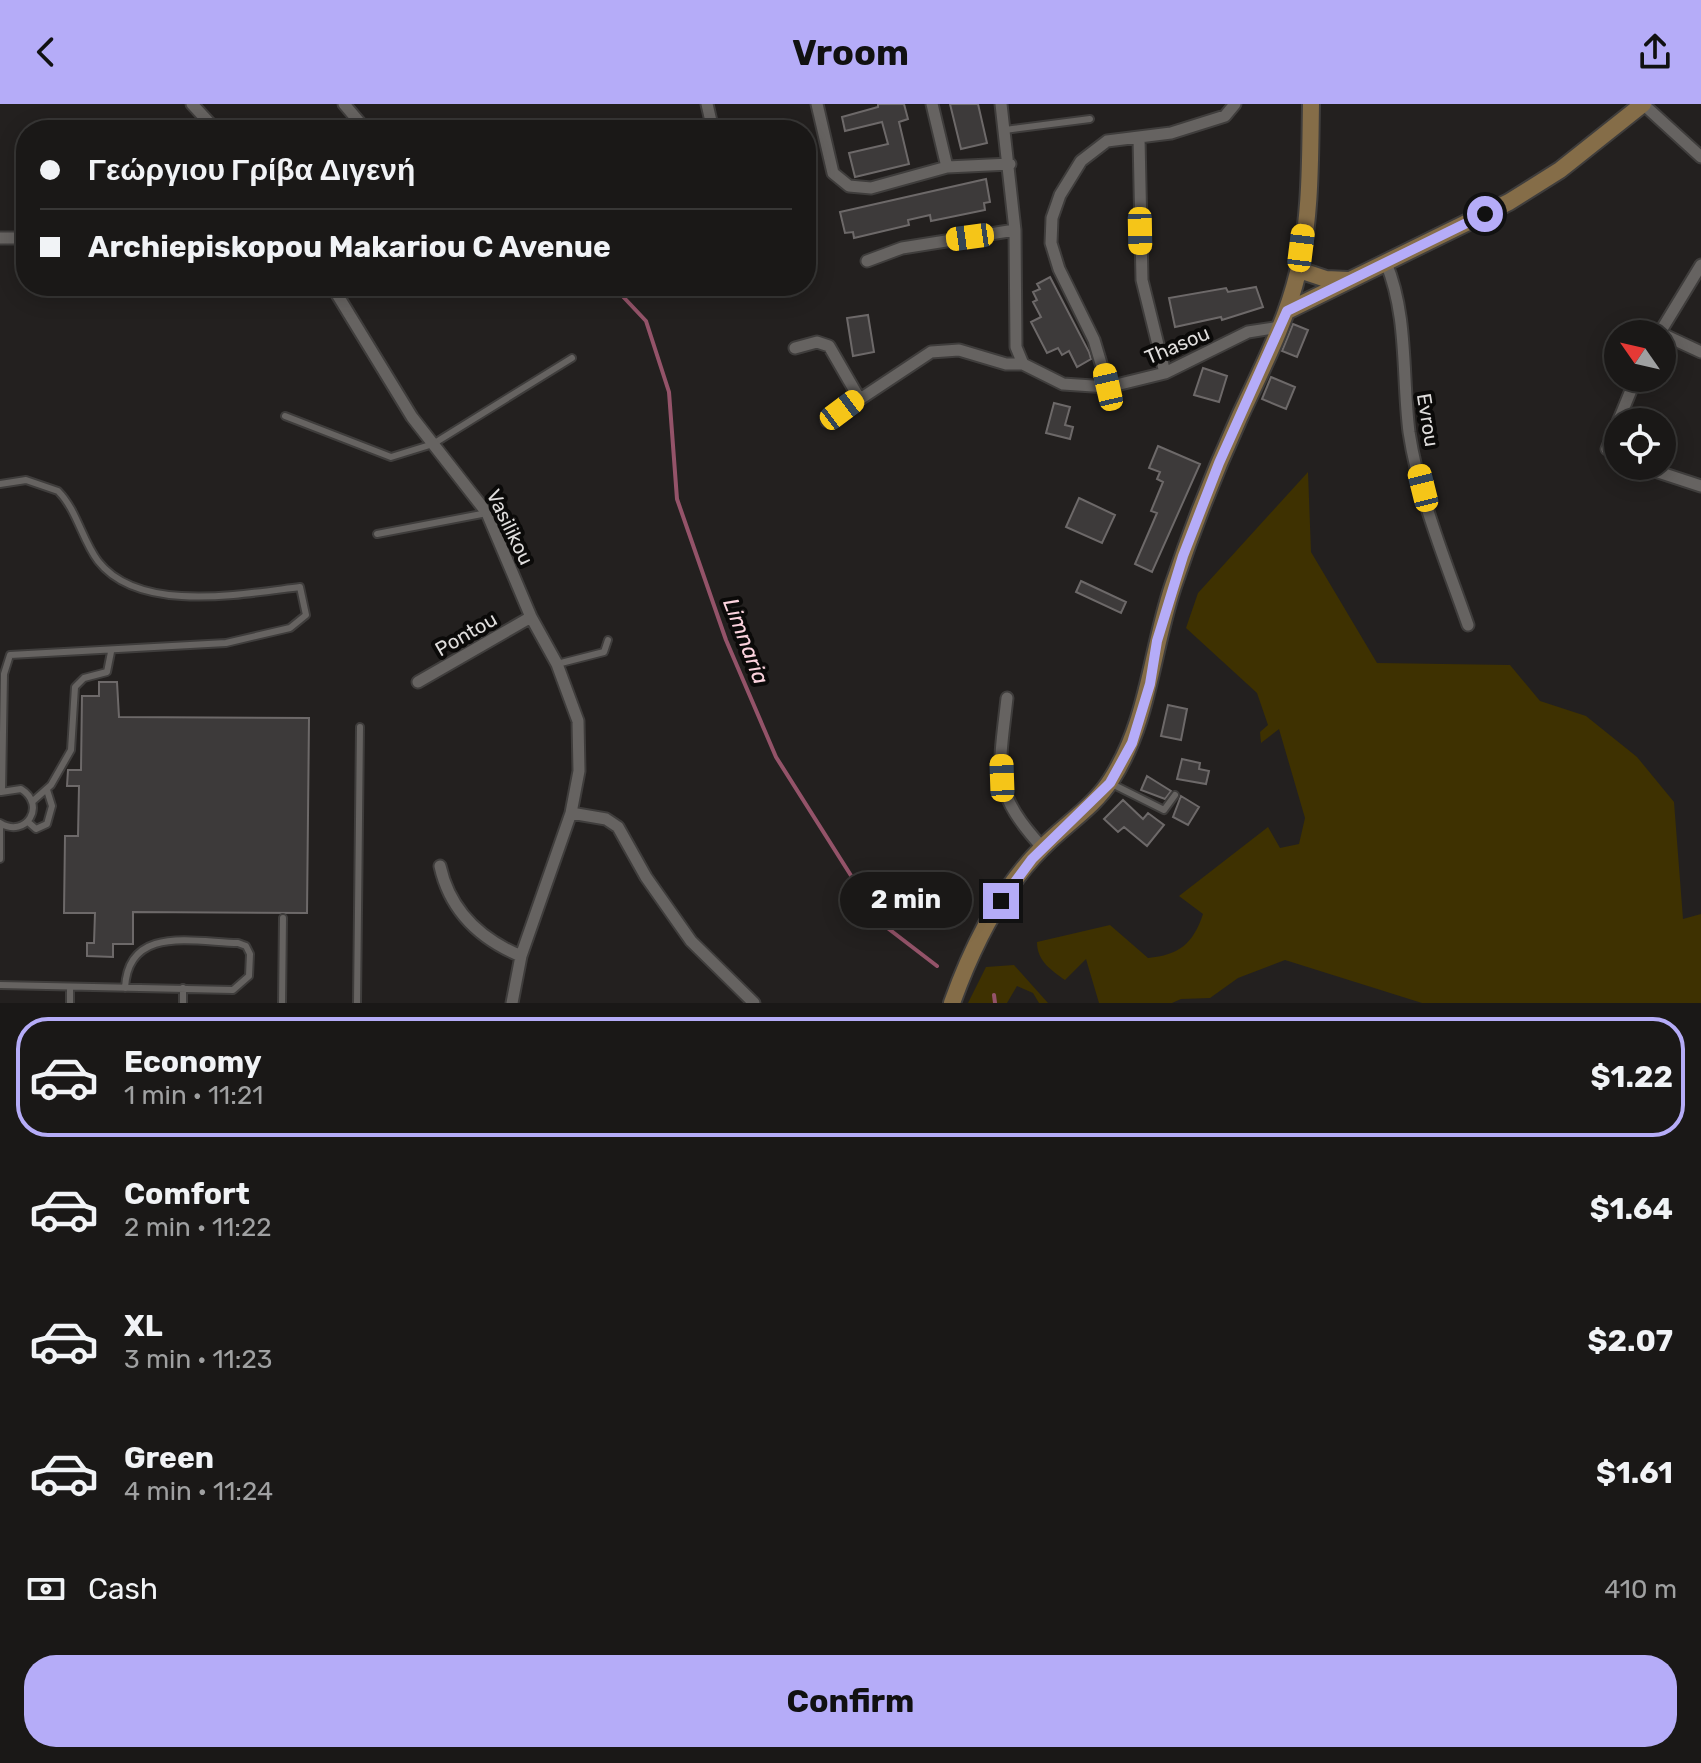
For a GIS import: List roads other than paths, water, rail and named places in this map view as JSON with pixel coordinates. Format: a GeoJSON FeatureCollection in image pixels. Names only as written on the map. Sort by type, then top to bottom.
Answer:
{"type":"FeatureCollection","features":[{"type":"Feature","properties":{"kind":"main road"},"geometry":{"type":"LineString","coordinates":[[952,1003],[988,922],[1042,847],[1110,783],[1139,724],[1157,641],[1207,492],[1287,311],[1299,270],[1310,176],[1311,104]]}},
{"type":"Feature","properties":{"kind":"main road"},"geometry":{"type":"LineString","coordinates":[[1287,311],[1509,202],[1560,170],[1643,104]]}},
{"type":"Feature","properties":{"kind":"main road"},"geometry":{"type":"LineString","coordinates":[[1299,270],[1326,279],[1350,280]]}},
{"type":"Feature","properties":{"kind":"street"},"geometry":{"type":"LineString","coordinates":[[344,104],[358,120]]}},
{"type":"Feature","properties":{"kind":"street"},"geometry":{"type":"LineString","coordinates":[[817,104],[833,173],[849,186],[871,188],[947,167],[1010,164]]}},
{"type":"Feature","properties":{"kind":"street"},"geometry":{"type":"LineString","coordinates":[[932,104],[947,167]]}},
{"type":"Feature","properties":{"kind":"street"},"geometry":{"type":"LineString","coordinates":[[1001,104],[1015,230],[1016,347],[1023,364]]}},
{"type":"Feature","properties":{"kind":"street"},"geometry":{"type":"LineString","coordinates":[[1108,387],[1094,340],[1059,269],[1050,230],[1055,206],[1081,161],[1107,141],[1171,133],[1217,119],[1235,104]]}},
{"type":"Feature","properties":{"kind":"street"},"geometry":{"type":"LineString","coordinates":[[1643,104],[1701,157]]}},
{"type":"Feature","properties":{"kind":"street"},"geometry":{"type":"LineString","coordinates":[[1139,138],[1142,280],[1165,373]]}},
{"type":"Feature","properties":{"kind":"street"},"geometry":{"type":"LineString","coordinates":[[867,261],[902,248],[1015,230]]}},
{"type":"Feature","properties":{"kind":"street","name":"Evrou"},"geometry":{"type":"LineString","coordinates":[[1386,263],[1399,310],[1410,434],[1429,515],[1468,625]]}},
{"type":"Feature","properties":{"kind":"street"},"geometry":{"type":"LineString","coordinates":[[1668,320],[1701,265]]}},
{"type":"Feature","properties":{"kind":"street","name":"Vasilikou"},"geometry":{"type":"LineString","coordinates":[[338,296],[412,417],[487,513],[531,617],[557,664],[578,721],[579,771],[571,813],[521,956],[512,1003]]}},
{"type":"Feature","properties":{"kind":"street","name":"Thasou"},"geometry":{"type":"LineString","coordinates":[[827,421],[931,352],[959,350],[1006,364],[1023,364],[1063,384],[1108,387],[1165,373],[1248,332],[1280,327]]}},
{"type":"Feature","properties":{"kind":"street"},"geometry":{"type":"LineString","coordinates":[[1676,341],[1701,352]]}},
{"type":"Feature","properties":{"kind":"street"},"geometry":{"type":"LineString","coordinates":[[795,348],[817,342],[829,346],[859,398]]}},
{"type":"Feature","properties":{"kind":"street"},"geometry":{"type":"LineString","coordinates":[[1676,478],[1701,486]]}},
{"type":"Feature","properties":{"kind":"street","name":"Pontou"},"geometry":{"type":"LineString","coordinates":[[418,682],[531,617]]}},
{"type":"Feature","properties":{"kind":"street"},"geometry":{"type":"LineString","coordinates":[[1007,698],[1001,755],[1004,794],[1019,822],[1042,847]]}},
{"type":"Feature","properties":{"kind":"street"},"geometry":{"type":"LineString","coordinates":[[571,813],[606,819],[618,827],[646,877],[691,941],[754,1003]]}},
{"type":"Feature","properties":{"kind":"street"},"geometry":{"type":"LineString","coordinates":[[440,866],[449,895],[478,933],[521,956]]}},
{"type":"Feature","properties":{"kind":"lane"},"geometry":{"type":"LineString","coordinates":[[1005,130],[1090,119]]}},
{"type":"Feature","properties":{"kind":"lane"},"geometry":{"type":"LineString","coordinates":[[285,416],[391,457],[433,444],[572,358]]}},
{"type":"Feature","properties":{"kind":"lane"},"geometry":{"type":"LineString","coordinates":[[0,484],[26,480],[58,491],[97,560],[122,583],[136,589],[202,596],[300,587],[306,615],[290,628],[226,643],[111,652],[15,653],[7,659],[1,792],[21,789],[33,801]]}},
{"type":"Feature","properties":{"kind":"lane"},"geometry":{"type":"LineString","coordinates":[[377,534],[487,513]]}},
{"type":"Feature","properties":{"kind":"lane"},"geometry":{"type":"LineString","coordinates":[[557,664],[604,652],[608,640]]}},
{"type":"Feature","properties":{"kind":"lane"},"geometry":{"type":"LineString","coordinates":[[0,859],[0,823],[15,828],[28,822],[32,816],[33,801],[47,790],[71,750],[75,687],[84,678],[107,672],[111,652]]}},
{"type":"Feature","properties":{"kind":"lane"},"geometry":{"type":"LineString","coordinates":[[357,1003],[360,727]]}},
{"type":"Feature","properties":{"kind":"lane"},"geometry":{"type":"LineString","coordinates":[[1110,783],[1164,810],[1175,795]]}},
{"type":"Feature","properties":{"kind":"lane"},"geometry":{"type":"LineString","coordinates":[[28,822],[36,829],[47,824],[52,806],[47,790]]}},
{"type":"Feature","properties":{"kind":"lane"},"geometry":{"type":"LineString","coordinates":[[282,1003],[283,918]]}},
{"type":"Feature","properties":{"kind":"lane"},"geometry":{"type":"LineString","coordinates":[[0,985],[125,988],[240,988],[249,976],[248,949],[238,943],[171,941],[148,945],[129,963],[125,988]]}},
{"type":"Feature","properties":{"kind":"lane"},"geometry":{"type":"LineString","coordinates":[[70,987],[70,1003]]}},
{"type":"Feature","properties":{"kind":"lane"},"geometry":{"type":"LineString","coordinates":[[183,988],[183,1003]]}},
{"type":"Feature","properties":{"kind":"waterway","name":"Limnaria"},"geometry":{"type":"LineString","coordinates":[[622,296],[646,321],[669,392],[677,499],[726,640],[776,757],[881,923],[937,966]]}},
{"type":"Feature","properties":{"kind":"waterway","name":"Limnaria"},"geometry":{"type":"LineString","coordinates":[[994,995],[995,1003]]}}]}
